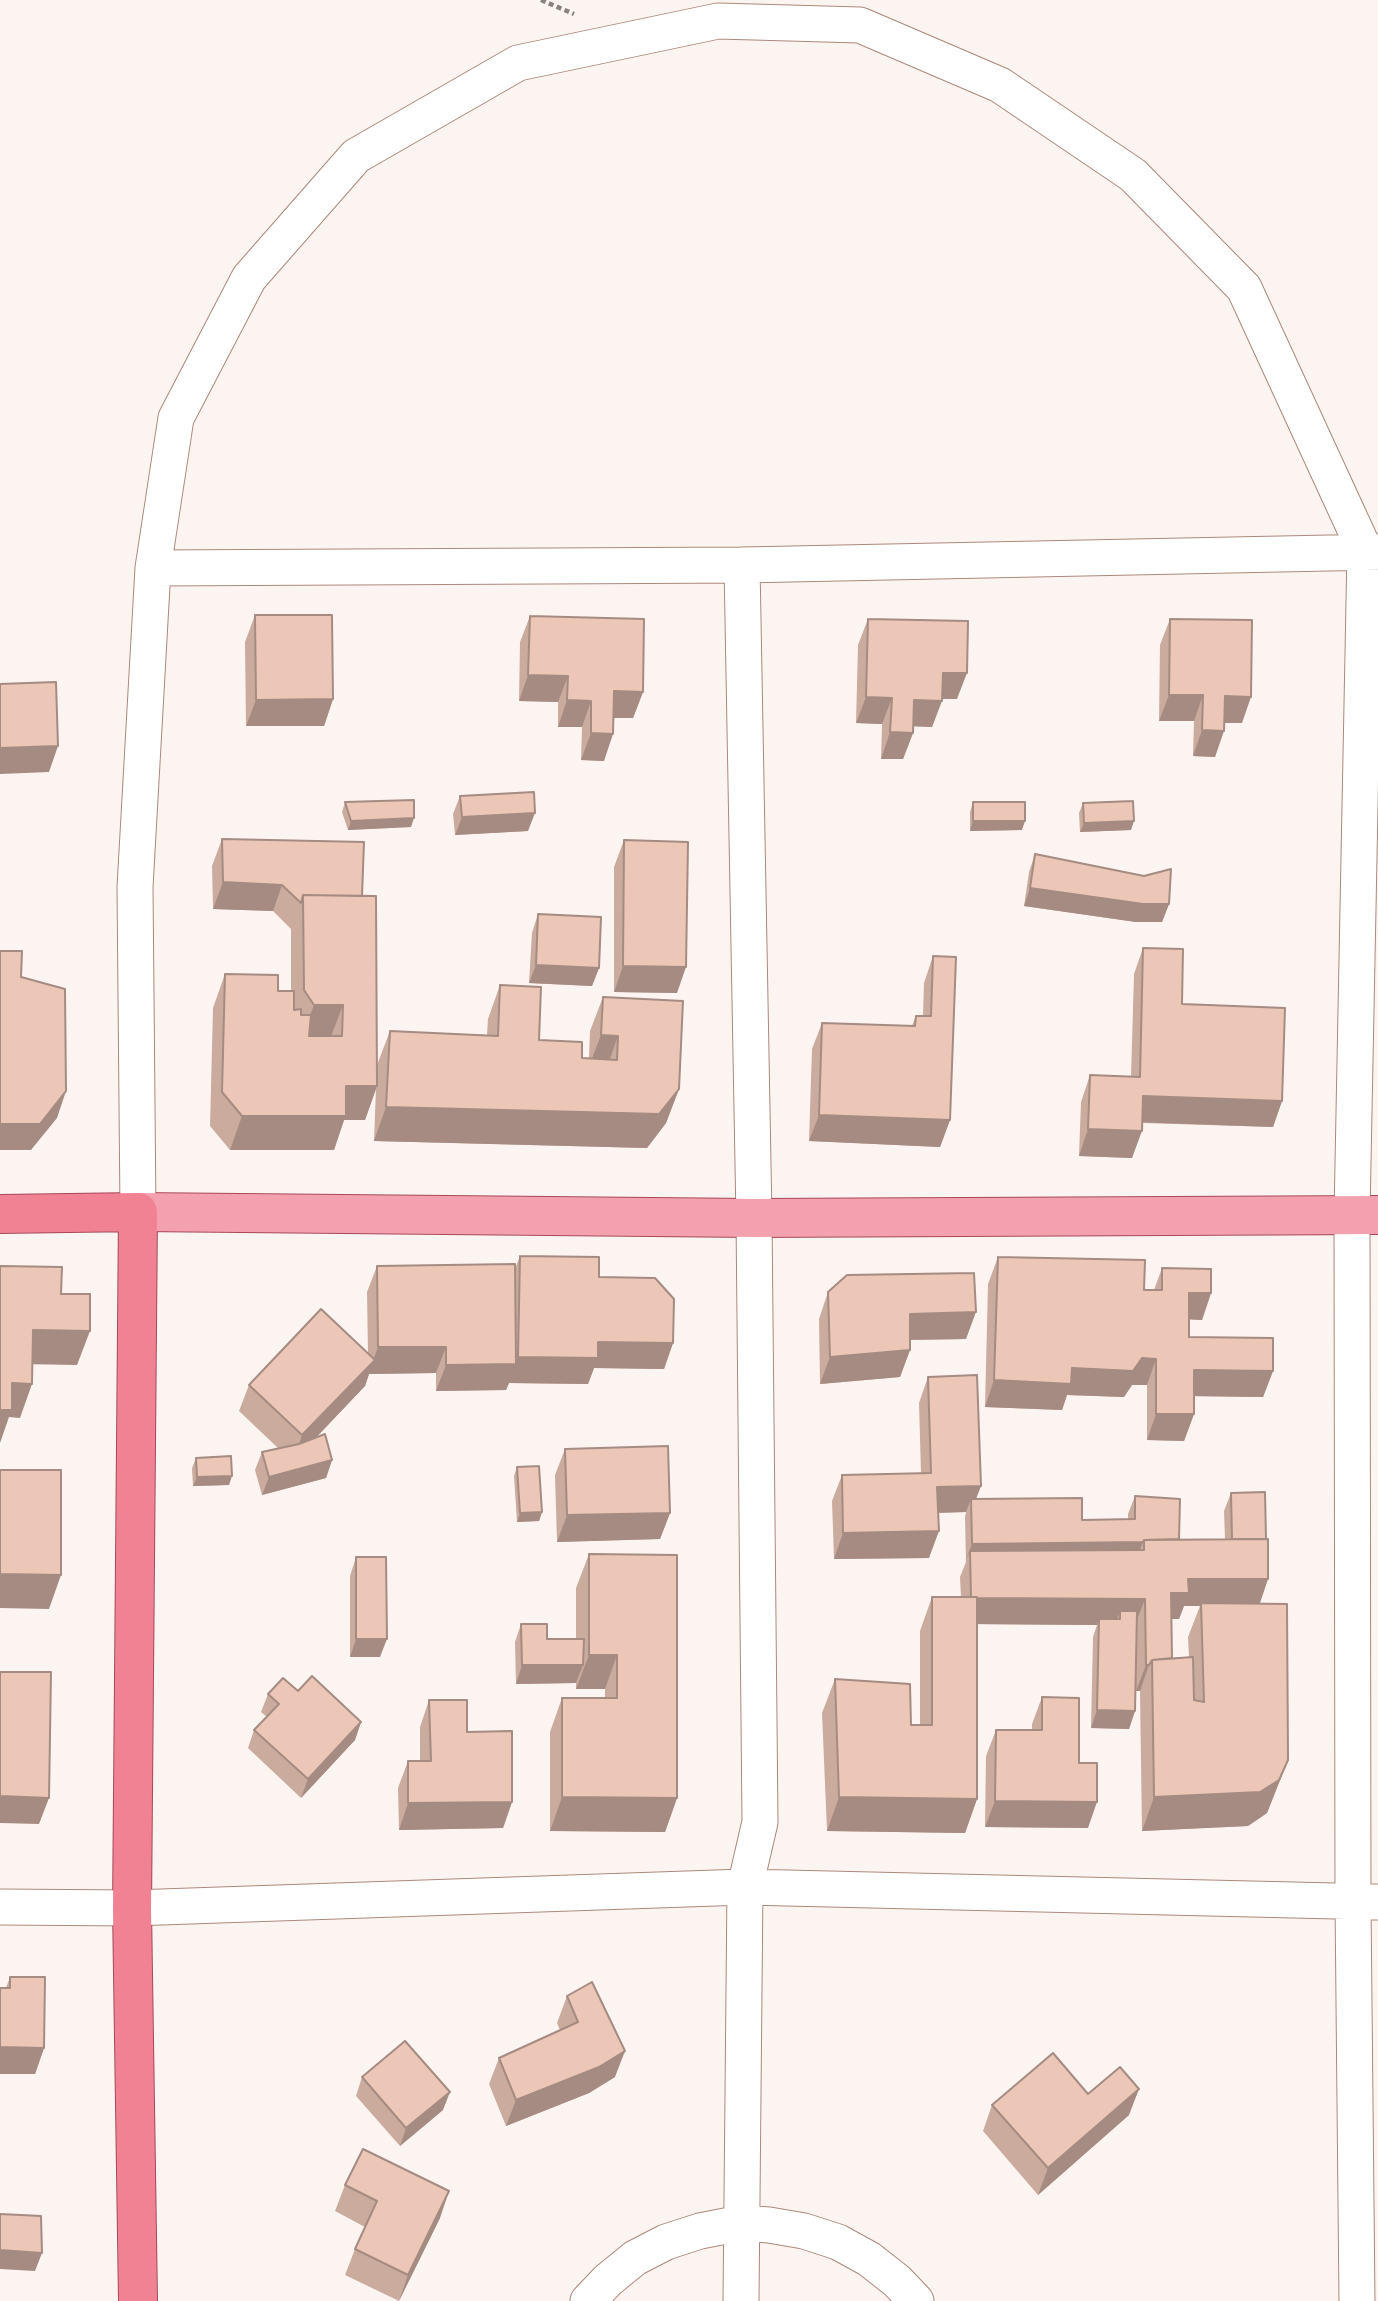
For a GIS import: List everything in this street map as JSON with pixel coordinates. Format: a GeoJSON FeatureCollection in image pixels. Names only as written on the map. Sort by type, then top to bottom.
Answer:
{"type":"FeatureCollection","features":[{"type":"Feature","properties":{"kind":"highway"},"geometry":{"type":"LineString","coordinates":[[0,1214],[138,1212],[132,1908],[138,2301]]}},
{"type":"Feature","properties":{"kind":"main road"},"geometry":{"type":"LineString","coordinates":[[138,1212],[754,1218],[1365,1215]]}},
{"type":"Feature","properties":{"kind":"street"},"geometry":{"type":"LineString","coordinates":[[138,1212],[135,887],[153,568],[176,418],[249,278],[356,156],[518,63],[718,21],[860,25],[1000,85],[1133,175],[1244,288],[1372,552],[1365,1215],[1365,1902],[1357,2301]]}},
{"type":"Feature","properties":{"kind":"street"},"geometry":{"type":"LineString","coordinates":[[153,568],[742,565],[1372,552]]}},
{"type":"Feature","properties":{"kind":"street"},"geometry":{"type":"LineString","coordinates":[[741,2301],[746,1887],[760,1822],[754,1218],[742,565]]}},
{"type":"Feature","properties":{"kind":"street"},"geometry":{"type":"LineString","coordinates":[[0,1907],[132,1908],[746,1887],[1365,1902]]}},
{"type":"Feature","properties":{"kind":"street"},"geometry":{"type":"LineString","coordinates":[[588,2301],[635,2258],[666,2242],[700,2231],[741,2223],[804,2231],[838,2242],[869,2259],[897,2281],[916,2301]]}},
{"type":"Feature","properties":{"kind":"building"},"geometry":{"type":"Polygon","coordinates":[[[255,615],[332,615],[333,699],[256,700],[255,615]]]}},
{"type":"Feature","properties":{"kind":"building"},"geometry":{"type":"Polygon","coordinates":[[[530,616],[644,619],[643,692],[614,691],[613,734],[591,733],[591,701],[567,700],[568,676],[528,675],[530,616]]]}},
{"type":"Feature","properties":{"kind":"building"},"geometry":{"type":"Polygon","coordinates":[[[868,619],[968,621],[967,673],[943,673],[942,701],[914,700],[913,733],[890,732],[892,698],[866,697],[868,619]]]}},
{"type":"Feature","properties":{"kind":"building"},"geometry":{"type":"Polygon","coordinates":[[[1170,619],[1252,620],[1251,697],[1225,696],[1224,731],[1202,730],[1203,695],[1169,695],[1170,619]]]}},
{"type":"Feature","properties":{"kind":"building"},"geometry":{"type":"Polygon","coordinates":[[[56,682],[58,746],[0,748],[0,684],[56,682]]]}},
{"type":"Feature","properties":{"kind":"building"},"geometry":{"type":"Polygon","coordinates":[[[534,792],[535,813],[462,817],[460,796],[534,792]]]}},
{"type":"Feature","properties":{"kind":"building"},"geometry":{"type":"Polygon","coordinates":[[[414,800],[414,818],[351,821],[345,802],[414,800]]]}},
{"type":"Feature","properties":{"kind":"building"},"geometry":{"type":"Polygon","coordinates":[[[1133,801],[1134,821],[1084,823],[1083,803],[1133,801]]]}},
{"type":"Feature","properties":{"kind":"building"},"geometry":{"type":"Polygon","coordinates":[[[973,802],[1025,802],[1025,821],[973,821],[973,802]]]}},
{"type":"Feature","properties":{"kind":"building"},"geometry":{"type":"Polygon","coordinates":[[[222,839],[364,842],[362,896],[303,895],[301,903],[282,885],[223,882],[222,839]]]}},
{"type":"Feature","properties":{"kind":"building"},"geometry":{"type":"Polygon","coordinates":[[[624,840],[688,842],[686,967],[623,966],[624,840]]]}},
{"type":"Feature","properties":{"kind":"building"},"geometry":{"type":"Polygon","coordinates":[[[1035,854],[1144,876],[1171,869],[1169,904],[1143,904],[1030,888],[1035,854]]]}},
{"type":"Feature","properties":{"kind":"building"},"geometry":{"type":"Polygon","coordinates":[[[303,895],[376,896],[377,1086],[346,1086],[346,1116],[242,1116],[222,1092],[225,974],[278,975],[278,991],[294,991],[294,1010],[301,1009],[301,1015],[311,1015],[309,1036],[342,1036],[343,1005],[314,1005],[304,990],[303,895]]]}},
{"type":"Feature","properties":{"kind":"building"},"geometry":{"type":"Polygon","coordinates":[[[538,914],[601,917],[599,968],[536,965],[538,914]]]}},
{"type":"Feature","properties":{"kind":"building"},"geometry":{"type":"Polygon","coordinates":[[[1143,948],[1183,949],[1182,1004],[1285,1008],[1282,1101],[1143,1096],[1142,1131],[1088,1129],[1090,1075],[1140,1077],[1143,948]]]}},
{"type":"Feature","properties":{"kind":"building"},"geometry":{"type":"Polygon","coordinates":[[[0,951],[22,951],[21,977],[65,989],[66,1091],[40,1124],[0,1124],[0,951]]]}},
{"type":"Feature","properties":{"kind":"building"},"geometry":{"type":"Polygon","coordinates":[[[933,956],[956,957],[950,1120],[819,1115],[822,1023],[915,1026],[916,1016],[931,1016],[933,956]]]}},
{"type":"Feature","properties":{"kind":"building"},"geometry":{"type":"Polygon","coordinates":[[[500,985],[541,987],[539,1040],[582,1042],[582,1058],[617,1060],[618,1036],[601,1035],[603,997],[683,1001],[679,1089],[659,1114],[386,1107],[390,1031],[498,1036],[500,985]]]}},
{"type":"Feature","properties":{"kind":"building"},"geometry":{"type":"Polygon","coordinates":[[[520,1256],[599,1257],[599,1277],[655,1278],[674,1299],[673,1343],[598,1342],[598,1358],[518,1357],[520,1256]]]}},
{"type":"Feature","properties":{"kind":"building"},"geometry":{"type":"Polygon","coordinates":[[[998,1257],[1145,1260],[1144,1290],[1162,1290],[1162,1268],[1211,1269],[1211,1293],[1189,1293],[1189,1337],[1273,1338],[1273,1371],[1194,1370],[1194,1414],[1156,1414],[1156,1359],[1142,1358],[1133,1371],[1072,1368],[1071,1384],[994,1380],[998,1257]]]}},
{"type":"Feature","properties":{"kind":"building"},"geometry":{"type":"Polygon","coordinates":[[[515,1264],[516,1364],[446,1365],[446,1347],[378,1347],[377,1266],[515,1264]]]}},
{"type":"Feature","properties":{"kind":"building"},"geometry":{"type":"Polygon","coordinates":[[[0,1266],[62,1267],[61,1294],[90,1294],[90,1331],[33,1330],[32,1384],[12,1383],[12,1410],[0,1410],[0,1266]]]}},
{"type":"Feature","properties":{"kind":"building"},"geometry":{"type":"Polygon","coordinates":[[[974,1273],[976,1312],[910,1314],[910,1350],[830,1357],[828,1292],[847,1275],[974,1273]]]}},
{"type":"Feature","properties":{"kind":"building"},"geometry":{"type":"Polygon","coordinates":[[[321,1309],[375,1360],[302,1435],[249,1385],[321,1309]]]}},
{"type":"Feature","properties":{"kind":"building"},"geometry":{"type":"Polygon","coordinates":[[[977,1375],[981,1486],[937,1487],[939,1531],[843,1533],[842,1475],[931,1473],[928,1377],[977,1375]]]}},
{"type":"Feature","properties":{"kind":"building"},"geometry":{"type":"Polygon","coordinates":[[[325,1434],[332,1460],[269,1477],[262,1452],[299,1444],[325,1434]]]}},
{"type":"Feature","properties":{"kind":"building"},"geometry":{"type":"Polygon","coordinates":[[[668,1446],[670,1513],[567,1515],[565,1449],[668,1446]]]}},
{"type":"Feature","properties":{"kind":"building"},"geometry":{"type":"Polygon","coordinates":[[[231,1456],[232,1476],[197,1477],[196,1458],[231,1456]]]}},
{"type":"Feature","properties":{"kind":"building"},"geometry":{"type":"Polygon","coordinates":[[[539,1466],[542,1512],[520,1513],[517,1467],[539,1466]]]}},
{"type":"Feature","properties":{"kind":"building"},"geometry":{"type":"Polygon","coordinates":[[[0,1470],[61,1470],[61,1575],[0,1574],[0,1470]]]}},
{"type":"Feature","properties":{"kind":"building"},"geometry":{"type":"Polygon","coordinates":[[[1265,1492],[1266,1539],[1232,1539],[1231,1493],[1265,1492]]]}},
{"type":"Feature","properties":{"kind":"building"},"geometry":{"type":"Polygon","coordinates":[[[1135,1496],[1180,1499],[1179,1539],[1143,1542],[972,1544],[971,1499],[1082,1498],[1082,1520],[1135,1519],[1135,1496]]]}},
{"type":"Feature","properties":{"kind":"building"},"geometry":{"type":"Polygon","coordinates":[[[1268,1539],[1268,1579],[1188,1579],[1189,1593],[1171,1593],[1172,1658],[1152,1660],[1149,1665],[1146,1665],[1145,1599],[971,1597],[970,1551],[1144,1550],[1144,1540],[1268,1539]]]}},
{"type":"Feature","properties":{"kind":"building"},"geometry":{"type":"Polygon","coordinates":[[[589,1554],[677,1555],[677,1798],[562,1797],[562,1698],[617,1698],[617,1655],[589,1655],[589,1554]]]}},
{"type":"Feature","properties":{"kind":"building"},"geometry":{"type":"Polygon","coordinates":[[[356,1557],[386,1557],[387,1639],[356,1639],[356,1557]]]}},
{"type":"Feature","properties":{"kind":"building"},"geometry":{"type":"Polygon","coordinates":[[[932,1597],[977,1597],[977,1799],[839,1797],[835,1679],[910,1684],[911,1725],[932,1725],[932,1597]]]}},
{"type":"Feature","properties":{"kind":"building"},"geometry":{"type":"Polygon","coordinates":[[[1201,1603],[1287,1604],[1288,1760],[1279,1780],[1260,1792],[1154,1797],[1152,1660],[1193,1657],[1194,1700],[1204,1702],[1201,1603]]]}},
{"type":"Feature","properties":{"kind":"building"},"geometry":{"type":"Polygon","coordinates":[[[1120,1611],[1137,1611],[1135,1711],[1097,1710],[1099,1619],[1120,1619],[1120,1611]]]}},
{"type":"Feature","properties":{"kind":"building"},"geometry":{"type":"Polygon","coordinates":[[[521,1624],[547,1624],[547,1639],[584,1639],[583,1665],[522,1665],[521,1624]]]}},
{"type":"Feature","properties":{"kind":"building"},"geometry":{"type":"Polygon","coordinates":[[[0,1672],[51,1672],[49,1798],[0,1796],[0,1672]]]}},
{"type":"Feature","properties":{"kind":"building"},"geometry":{"type":"Polygon","coordinates":[[[312,1676],[361,1722],[308,1779],[254,1730],[279,1704],[268,1694],[283,1678],[298,1691],[312,1676]]]}},
{"type":"Feature","properties":{"kind":"building"},"geometry":{"type":"Polygon","coordinates":[[[1042,1697],[1079,1698],[1079,1763],[1097,1763],[1097,1802],[995,1801],[996,1730],[1042,1730],[1042,1697]]]}},
{"type":"Feature","properties":{"kind":"building"},"geometry":{"type":"Polygon","coordinates":[[[429,1700],[467,1700],[467,1732],[512,1731],[512,1802],[408,1803],[408,1761],[431,1761],[429,1700]]]}},
{"type":"Feature","properties":{"kind":"building"},"geometry":{"type":"Polygon","coordinates":[[[10,1977],[45,1977],[44,2048],[0,2047],[0,1988],[10,1988],[10,1977]]]}},
{"type":"Feature","properties":{"kind":"building"},"geometry":{"type":"Polygon","coordinates":[[[592,1982],[625,2051],[599,2067],[516,2100],[499,2058],[578,2022],[567,1996],[592,1982]]]}},
{"type":"Feature","properties":{"kind":"building"},"geometry":{"type":"Polygon","coordinates":[[[405,2041],[450,2092],[406,2128],[362,2077],[405,2041]]]}},
{"type":"Feature","properties":{"kind":"building"},"geometry":{"type":"Polygon","coordinates":[[[1053,2053],[1088,2094],[1120,2067],[1139,2089],[1048,2168],[992,2105],[1053,2053]]]}},
{"type":"Feature","properties":{"kind":"building"},"geometry":{"type":"Polygon","coordinates":[[[363,2149],[449,2191],[408,2275],[355,2249],[377,2201],[345,2185],[363,2149]]]}},
{"type":"Feature","properties":{"kind":"building"},"geometry":{"type":"Polygon","coordinates":[[[0,2214],[41,2216],[42,2253],[0,2250],[0,2214]]]}}]}
